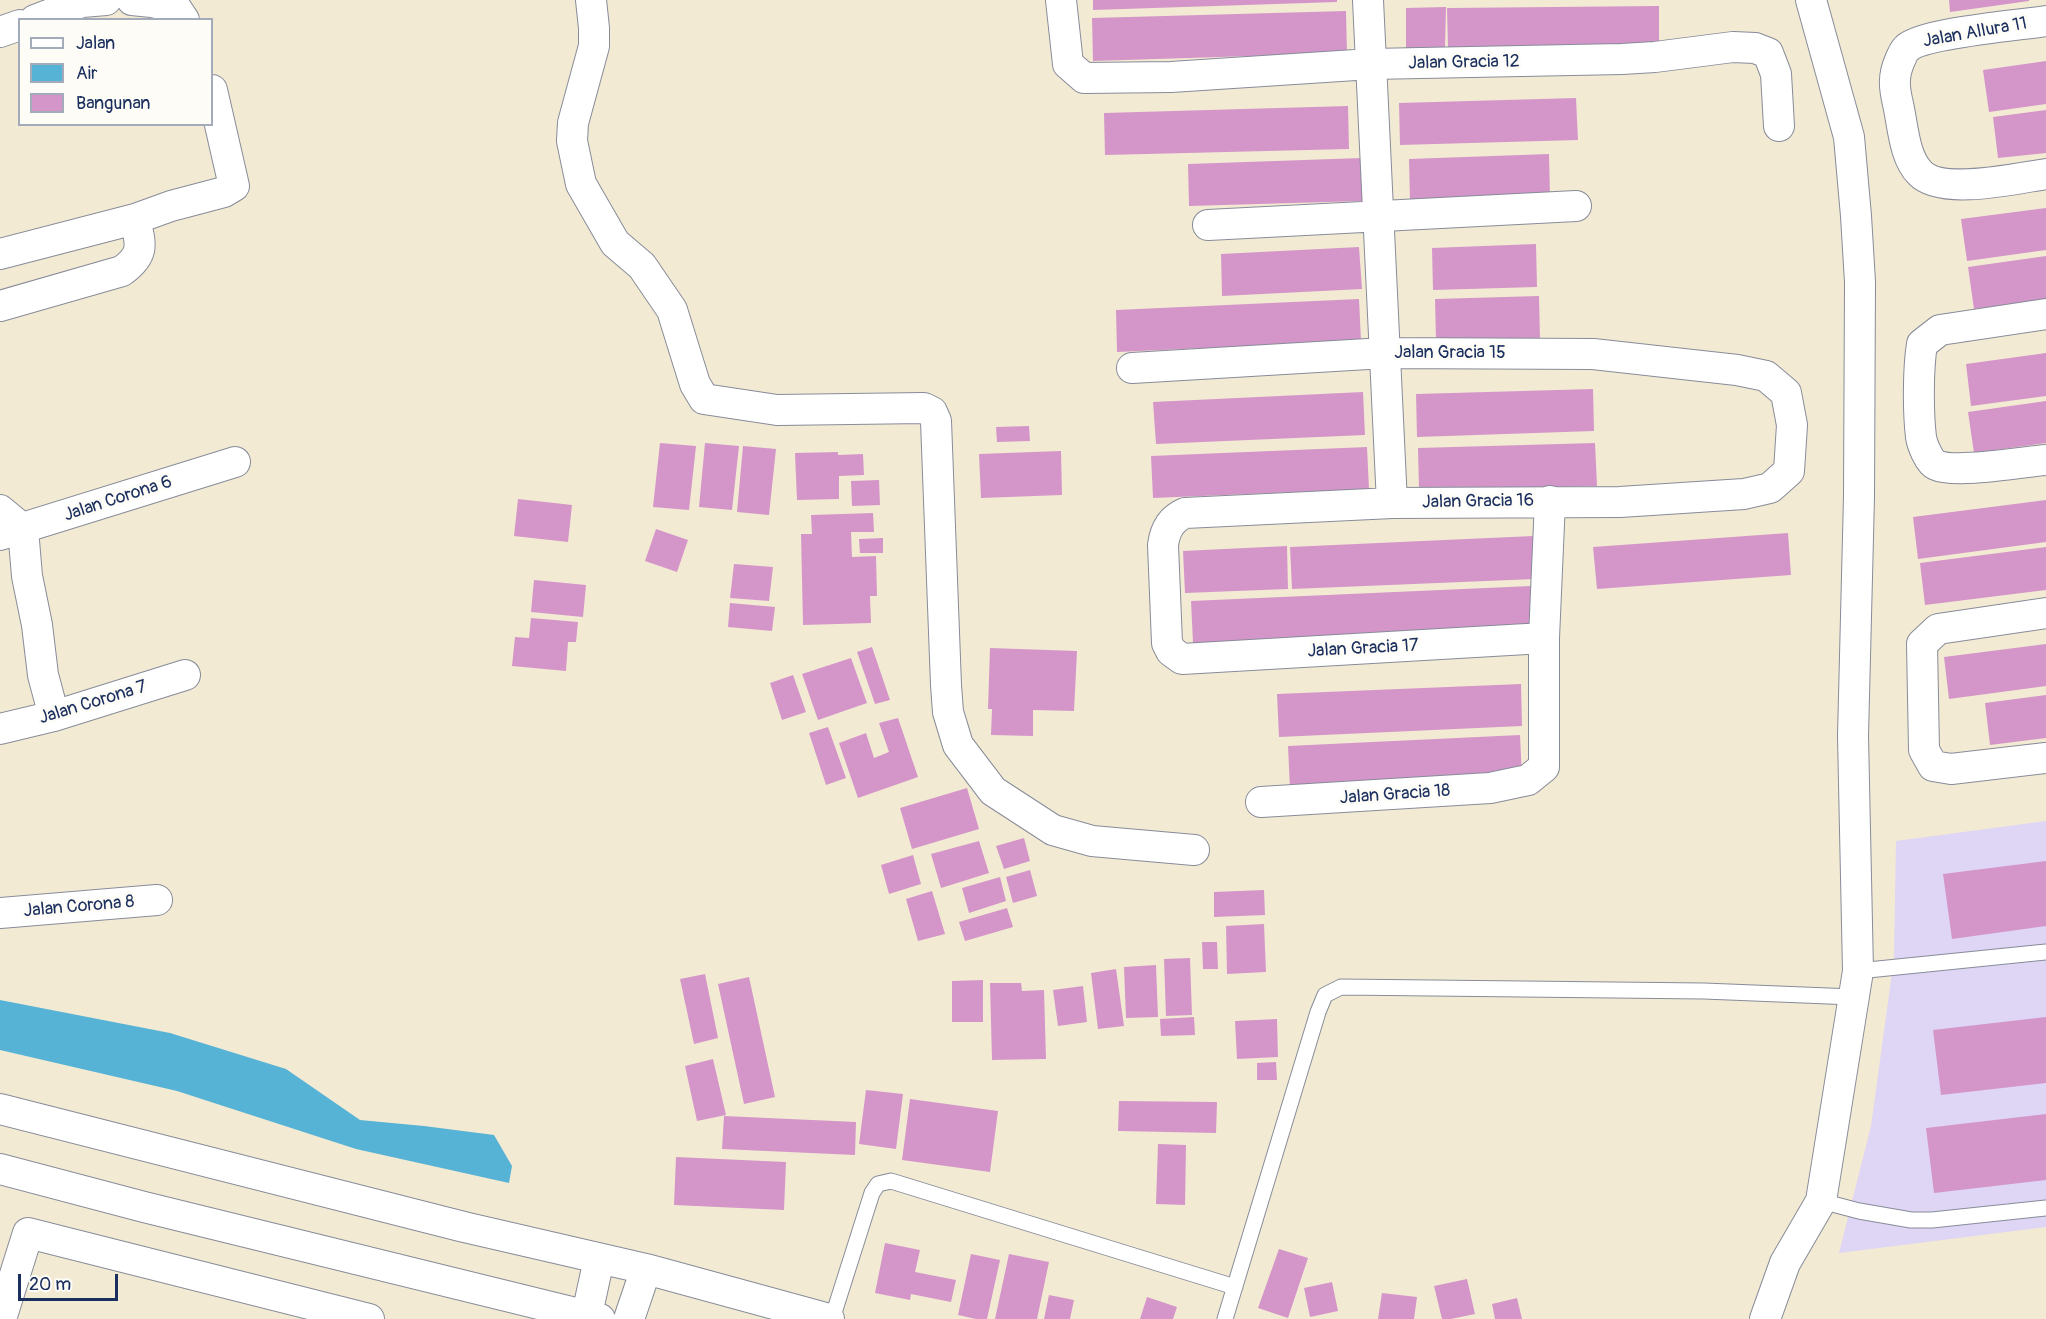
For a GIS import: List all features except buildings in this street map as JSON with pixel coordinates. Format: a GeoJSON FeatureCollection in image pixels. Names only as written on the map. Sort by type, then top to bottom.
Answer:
{"type":"FeatureCollection","features":[{"type":"Feature","properties":{"kind":"street"},"geometry":{"type":"LineString","coordinates":[[40,18],[82,2],[106,0]]}},
{"type":"Feature","properties":{"kind":"street"},"geometry":{"type":"LineString","coordinates":[[132,0],[152,2],[180,14]]}},
{"type":"Feature","properties":{"kind":"street"},"geometry":{"type":"LineString","coordinates":[[591,0],[594,46],[573,123],[572,141],[581,184],[615,243],[642,266],[672,310],[695,384],[704,399],[777,410],[924,408],[932,412],[936,421],[948,712],[958,745],[993,792],[1053,830],[1092,841],[1194,850]]}},
{"type":"Feature","properties":{"kind":"street","name":"Jalan Gracia 12"},"geometry":{"type":"LineString","coordinates":[[1061,0],[1068,64],[1084,78],[1171,77],[1371,64],[1622,59],[1733,47],[1755,48],[1768,53],[1776,74],[1779,126]]}},
{"type":"Feature","properties":{"kind":"street"},"geometry":{"type":"LineString","coordinates":[[1368,0],[1392,503]]}},
{"type":"Feature","properties":{"kind":"street"},"geometry":{"type":"LineString","coordinates":[[1765,1319],[1785,1263],[1821,1201],[1855,984],[1853,736],[1859,497],[1860,282],[1849,137],[1811,0]]}},
{"type":"Feature","properties":{"kind":"street","name":"Jalan Allura 11"},"geometry":{"type":"LineString","coordinates":[[2046,21],[1922,40],[1906,48],[1895,73],[1895,92],[1909,156],[1921,174],[1937,182],[1958,185],[1981,184],[2046,174]]}},
{"type":"Feature","properties":{"kind":"street"},"geometry":{"type":"LineString","coordinates":[[0,32],[18,26]]}},
{"type":"Feature","properties":{"kind":"street"},"geometry":{"type":"LineString","coordinates":[[0,254],[135,219],[171,206],[224,192],[234,186],[213,94]]}},
{"type":"Feature","properties":{"kind":"street"},"geometry":{"type":"LineString","coordinates":[[1208,225],[1576,206]]}},
{"type":"Feature","properties":{"kind":"street"},"geometry":{"type":"LineString","coordinates":[[0,306],[122,271],[139,255],[141,244],[135,219]]}},
{"type":"Feature","properties":{"kind":"street"},"geometry":{"type":"LineString","coordinates":[[2046,314],[1940,330],[1922,344],[1919,361],[1921,439],[1932,463],[1938,466],[1977,468],[2046,460]]}},
{"type":"Feature","properties":{"kind":"street","name":"Jalan Gracia 15"},"geometry":{"type":"LineString","coordinates":[[1132,368],[1385,353],[1593,354],[1690,364],[1766,376],[1786,393],[1792,424],[1789,471],[1770,488]]}},
{"type":"Feature","properties":{"kind":"street","name":"Jalan Corona 6"},"geometry":{"type":"LineString","coordinates":[[12,532],[235,462]]}},
{"type":"Feature","properties":{"kind":"street","name":"Jalan Gracia 16"},"geometry":{"type":"LineString","coordinates":[[1182,658],[1171,651],[1167,643],[1163,545],[1165,533],[1171,523],[1177,516],[1185,513],[1392,503],[1620,502],[1744,494],[1770,488]]}},
{"type":"Feature","properties":{"kind":"street"},"geometry":{"type":"LineString","coordinates":[[1544,638],[1550,501]]}},
{"type":"Feature","properties":{"kind":"street"},"geometry":{"type":"LineString","coordinates":[[0,510],[12,532],[27,576],[43,675],[54,716]]}},
{"type":"Feature","properties":{"kind":"street"},"geometry":{"type":"LineString","coordinates":[[2046,613],[1938,629],[1922,644],[1924,750],[1933,766],[1951,769],[2046,758]]}},
{"type":"Feature","properties":{"kind":"street","name":"Jalan Gracia 17"},"geometry":{"type":"LineString","coordinates":[[1182,658],[1544,638]]}},
{"type":"Feature","properties":{"kind":"street","name":"Jalan Gracia 18"},"geometry":{"type":"LineString","coordinates":[[1262,802],[1454,791],[1490,788],[1528,780],[1544,767],[1544,638]]}},
{"type":"Feature","properties":{"kind":"street","name":"Jalan Corona 7"},"geometry":{"type":"LineString","coordinates":[[0,729],[54,716],[185,675]]}},
{"type":"Feature","properties":{"kind":"street","name":"Jalan Corona 8"},"geometry":{"type":"LineString","coordinates":[[0,913],[157,900]]}},
{"type":"Feature","properties":{"kind":"street"},"geometry":{"type":"LineString","coordinates":[[0,1109],[453,1224],[645,1269],[831,1319]]}},
{"type":"Feature","properties":{"kind":"street"},"geometry":{"type":"LineString","coordinates":[[0,1169],[591,1318],[599,1259]]}},
{"type":"Feature","properties":{"kind":"street"},"geometry":{"type":"LineString","coordinates":[[1,1319],[28,1233],[369,1319]]}},
{"type":"Feature","properties":{"kind":"street"},"geometry":{"type":"LineString","coordinates":[[629,1319],[645,1269]]}},
{"type":"Feature","properties":{"kind":"lane"},"geometry":{"type":"LineString","coordinates":[[1225,1319],[1318,1012],[1325,995],[1341,987],[1704,991],[1855,984],[2046,952]]}},
{"type":"Feature","properties":{"kind":"lane"},"geometry":{"type":"LineString","coordinates":[[831,1319],[872,1193],[878,1184],[891,1181],[1235,1287]]}},
{"type":"Feature","properties":{"kind":"lane"},"geometry":{"type":"LineString","coordinates":[[1821,1201],[1859,1211],[1911,1220],[1932,1220],[2046,1208]]}},
{"type":"Feature","properties":{"kind":"shaded area"},"geometry":{"type":"Polygon","coordinates":[[[2046,821],[2046,1227],[1839,1253],[1871,1126],[1894,958],[1896,841],[2046,821]]]}},
{"type":"Feature","properties":{"kind":"water"},"geometry":{"type":"Polygon","coordinates":[[[0,1000],[170,1033],[286,1069],[360,1120],[494,1135],[512,1166],[509,1183],[356,1149],[177,1091],[0,1050],[0,1000]]]}}]}
